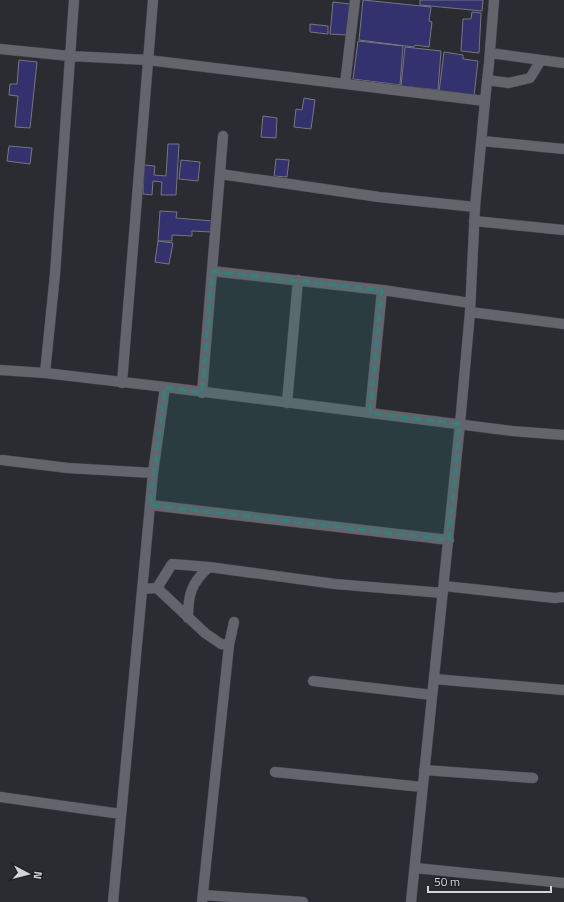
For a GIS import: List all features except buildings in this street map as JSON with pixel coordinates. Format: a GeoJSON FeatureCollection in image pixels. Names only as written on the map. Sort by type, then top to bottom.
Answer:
{"type":"FeatureCollection","features":[{"type":"Feature","properties":{"kind":"street"},"geometry":{"type":"LineString","coordinates":[[45,373],[55,274],[74,0]]}},
{"type":"Feature","properties":{"kind":"street"},"geometry":{"type":"LineString","coordinates":[[122,383],[153,0]]}},
{"type":"Feature","properties":{"kind":"street"},"geometry":{"type":"LineString","coordinates":[[345,84],[355,0]]}},
{"type":"Feature","properties":{"kind":"street"},"geometry":{"type":"LineString","coordinates":[[411,902],[460,424],[470,307],[475,207],[494,0]]}},
{"type":"Feature","properties":{"kind":"street"},"geometry":{"type":"LineString","coordinates":[[0,49],[70,56],[148,60],[484,101]]}},
{"type":"Feature","properties":{"kind":"street"},"geometry":{"type":"LineString","coordinates":[[490,53],[564,63]]}},
{"type":"Feature","properties":{"kind":"street"},"geometry":{"type":"LineString","coordinates":[[487,80],[509,84],[530,78],[541,60]]}},
{"type":"Feature","properties":{"kind":"street"},"geometry":{"type":"LineString","coordinates":[[202,393],[223,136]]}},
{"type":"Feature","properties":{"kind":"street"},"geometry":{"type":"LineString","coordinates":[[482,141],[564,149]]}},
{"type":"Feature","properties":{"kind":"street"},"geometry":{"type":"LineString","coordinates":[[220,174],[380,197],[475,207]]}},
{"type":"Feature","properties":{"kind":"street"},"geometry":{"type":"LineString","coordinates":[[474,221],[564,230]]}},
{"type":"Feature","properties":{"kind":"street"},"geometry":{"type":"LineString","coordinates":[[212,271],[382,290],[564,324]]}},
{"type":"Feature","properties":{"kind":"street"},"geometry":{"type":"LineString","coordinates":[[287,403],[298,280]]}},
{"type":"Feature","properties":{"kind":"street"},"geometry":{"type":"LineString","coordinates":[[370,413],[382,290]]}},
{"type":"Feature","properties":{"kind":"street"},"geometry":{"type":"LineString","coordinates":[[0,370],[45,373],[512,431],[564,435]]}},
{"type":"Feature","properties":{"kind":"street"},"geometry":{"type":"LineString","coordinates":[[113,902],[153,473],[165,388]]}},
{"type":"Feature","properties":{"kind":"street"},"geometry":{"type":"LineString","coordinates":[[2,460],[68,468],[153,473]]}},
{"type":"Feature","properties":{"kind":"street"},"geometry":{"type":"LineString","coordinates":[[150,505],[449,540]]}},
{"type":"Feature","properties":{"kind":"street"},"geometry":{"type":"LineString","coordinates":[[158,588],[172,564],[209,567],[335,584],[444,589],[555,598],[564,597]]}},
{"type":"Feature","properties":{"kind":"street"},"geometry":{"type":"LineString","coordinates":[[188,618],[188,604],[191,591],[198,577],[209,567]]}},
{"type":"Feature","properties":{"kind":"street"},"geometry":{"type":"LineString","coordinates":[[143,588],[158,588],[205,633],[221,644],[229,645]]}},
{"type":"Feature","properties":{"kind":"street"},"geometry":{"type":"LineString","coordinates":[[234,622],[229,645],[202,898],[302,902]]}},
{"type":"Feature","properties":{"kind":"street"},"geometry":{"type":"LineString","coordinates":[[434,679],[564,690]]}},
{"type":"Feature","properties":{"kind":"street"},"geometry":{"type":"LineString","coordinates":[[313,681],[432,695]]}},
{"type":"Feature","properties":{"kind":"street"},"geometry":{"type":"LineString","coordinates":[[424,770],[532,778]]}},
{"type":"Feature","properties":{"kind":"street"},"geometry":{"type":"LineString","coordinates":[[275,772],[422,787]]}},
{"type":"Feature","properties":{"kind":"street"},"geometry":{"type":"LineString","coordinates":[[0,797],[121,814]]}},
{"type":"Feature","properties":{"kind":"street"},"geometry":{"type":"LineString","coordinates":[[415,868],[564,883]]}},
{"type":"Feature","properties":{"kind":"highlighted area"},"geometry":{"type":"Polygon","coordinates":[[[212,271],[382,290],[370,413],[460,424],[449,540],[150,505],[165,387],[202,393],[212,271]]]}}]}
